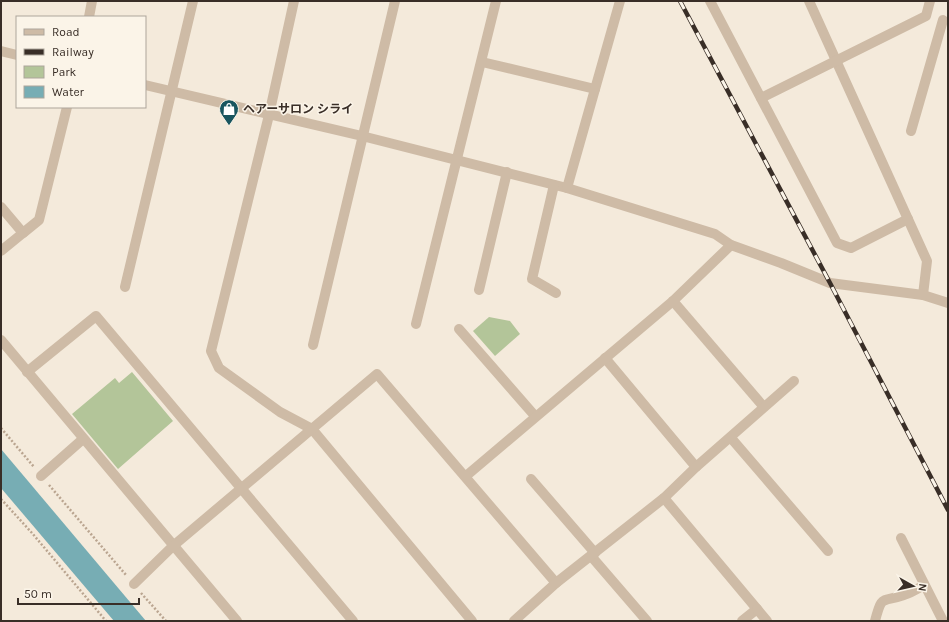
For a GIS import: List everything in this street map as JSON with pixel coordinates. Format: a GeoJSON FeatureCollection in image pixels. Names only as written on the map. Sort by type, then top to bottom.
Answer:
{"type":"FeatureCollection","features":[{"type":"Feature","properties":{"kind":"street"},"geometry":{"type":"LineString","coordinates":[[89,16],[92,1]]}},
{"type":"Feature","properties":{"kind":"street"},"geometry":{"type":"LineString","coordinates":[[125,287],[193,1]]}},
{"type":"Feature","properties":{"kind":"street"},"geometry":{"type":"LineString","coordinates":[[294,1],[269,115],[211,351],[219,368],[280,412],[312,429],[472,621]]}},
{"type":"Feature","properties":{"kind":"street"},"geometry":{"type":"LineString","coordinates":[[313,345],[395,1]]}},
{"type":"Feature","properties":{"kind":"street"},"geometry":{"type":"LineString","coordinates":[[416,324],[458,160],[496,1]]}},
{"type":"Feature","properties":{"kind":"street"},"geometry":{"type":"LineString","coordinates":[[567,188],[620,1]]}},
{"type":"Feature","properties":{"kind":"street"},"geometry":{"type":"LineString","coordinates":[[710,1],[837,243],[851,248],[908,219]]}},
{"type":"Feature","properties":{"kind":"street"},"geometry":{"type":"LineString","coordinates":[[809,1],[926,261],[923,296]]}},
{"type":"Feature","properties":{"kind":"street"},"geometry":{"type":"LineString","coordinates":[[926,16],[930,1]]}},
{"type":"Feature","properties":{"kind":"street"},"geometry":{"type":"LineString","coordinates":[[762,98],[926,16],[946,21],[912,131]]}},
{"type":"Feature","properties":{"kind":"street"},"geometry":{"type":"LineString","coordinates":[[1,51],[16,55]]}},
{"type":"Feature","properties":{"kind":"street"},"geometry":{"type":"LineString","coordinates":[[482,62],[595,89]]}},
{"type":"Feature","properties":{"kind":"street"},"geometry":{"type":"LineString","coordinates":[[146,85],[362,136],[567,188],[715,234],[731,245],[830,283],[923,296],[948,304]]}},
{"type":"Feature","properties":{"kind":"street"},"geometry":{"type":"LineString","coordinates":[[1,251],[39,220],[67,108]]}},
{"type":"Feature","properties":{"kind":"street"},"geometry":{"type":"LineString","coordinates":[[479,290],[507,172]]}},
{"type":"Feature","properties":{"kind":"street"},"geometry":{"type":"LineString","coordinates":[[554,185],[532,279],[556,293]]}},
{"type":"Feature","properties":{"kind":"street"},"geometry":{"type":"LineString","coordinates":[[1,207],[23,233]]}},
{"type":"Feature","properties":{"kind":"street"},"geometry":{"type":"LineString","coordinates":[[466,476],[535,416],[673,301],[731,245]]}},
{"type":"Feature","properties":{"kind":"street"},"geometry":{"type":"LineString","coordinates":[[673,301],[763,406]]}},
{"type":"Feature","properties":{"kind":"street"},"geometry":{"type":"LineString","coordinates":[[27,372],[96,316],[353,621]]}},
{"type":"Feature","properties":{"kind":"street"},"geometry":{"type":"LineString","coordinates":[[459,329],[535,416]]}},
{"type":"Feature","properties":{"kind":"street"},"geometry":{"type":"LineString","coordinates":[[1,340],[237,621]]}},
{"type":"Feature","properties":{"kind":"street"},"geometry":{"type":"LineString","coordinates":[[605,358],[696,466]]}},
{"type":"Feature","properties":{"kind":"street"},"geometry":{"type":"LineString","coordinates":[[134,584],[173,546],[243,489],[377,374],[466,476],[556,583]]}},
{"type":"Feature","properties":{"kind":"street"},"geometry":{"type":"LineString","coordinates":[[514,621],[556,583],[664,498],[696,466],[731,438],[763,406],[794,381]]}},
{"type":"Feature","properties":{"kind":"street"},"geometry":{"type":"LineString","coordinates":[[731,438],[828,551]]}},
{"type":"Feature","properties":{"kind":"street"},"geometry":{"type":"LineString","coordinates":[[41,476],[83,439]]}},
{"type":"Feature","properties":{"kind":"street"},"geometry":{"type":"LineString","coordinates":[[532,479],[647,621]]}},
{"type":"Feature","properties":{"kind":"street"},"geometry":{"type":"LineString","coordinates":[[664,498],[767,621]]}},
{"type":"Feature","properties":{"kind":"street"},"geometry":{"type":"LineString","coordinates":[[901,538],[943,621]]}},
{"type":"Feature","properties":{"kind":"street"},"geometry":{"type":"LineString","coordinates":[[875,621],[879,603],[886,598],[904,595],[924,585]]}},
{"type":"Feature","properties":{"kind":"street"},"geometry":{"type":"LineString","coordinates":[[742,621],[757,609]]}},
{"type":"Feature","properties":{"kind":"path"},"geometry":{"type":"LineString","coordinates":[[1,428],[166,621]]}},
{"type":"Feature","properties":{"kind":"path"},"geometry":{"type":"LineString","coordinates":[[1,499],[106,621]]}},
{"type":"Feature","properties":{"kind":"green space"},"geometry":{"type":"Polygon","coordinates":[[[489,317],[510,321],[520,334],[495,356],[473,331],[489,317]]]}},
{"type":"Feature","properties":{"kind":"green space"},"geometry":{"type":"Polygon","coordinates":[[[132,372],[173,421],[118,469],[72,414],[115,378],[119,383],[132,372]]]}},
{"type":"Feature","properties":{"kind":"water"},"geometry":{"type":"Polygon","coordinates":[[[1,449],[146,621],[114,621],[1,488],[1,449]]]}},
{"type":"Feature","properties":{"kind":"railway"},"geometry":{"type":"LineString","coordinates":[[680,1],[830,283],[948,510]]}},
{"type":"Feature","properties":{"kind":"place","name":"ヘアーサロン シライ"},"geometry":{"type":"Point","coordinates":[229,126]}}]}
